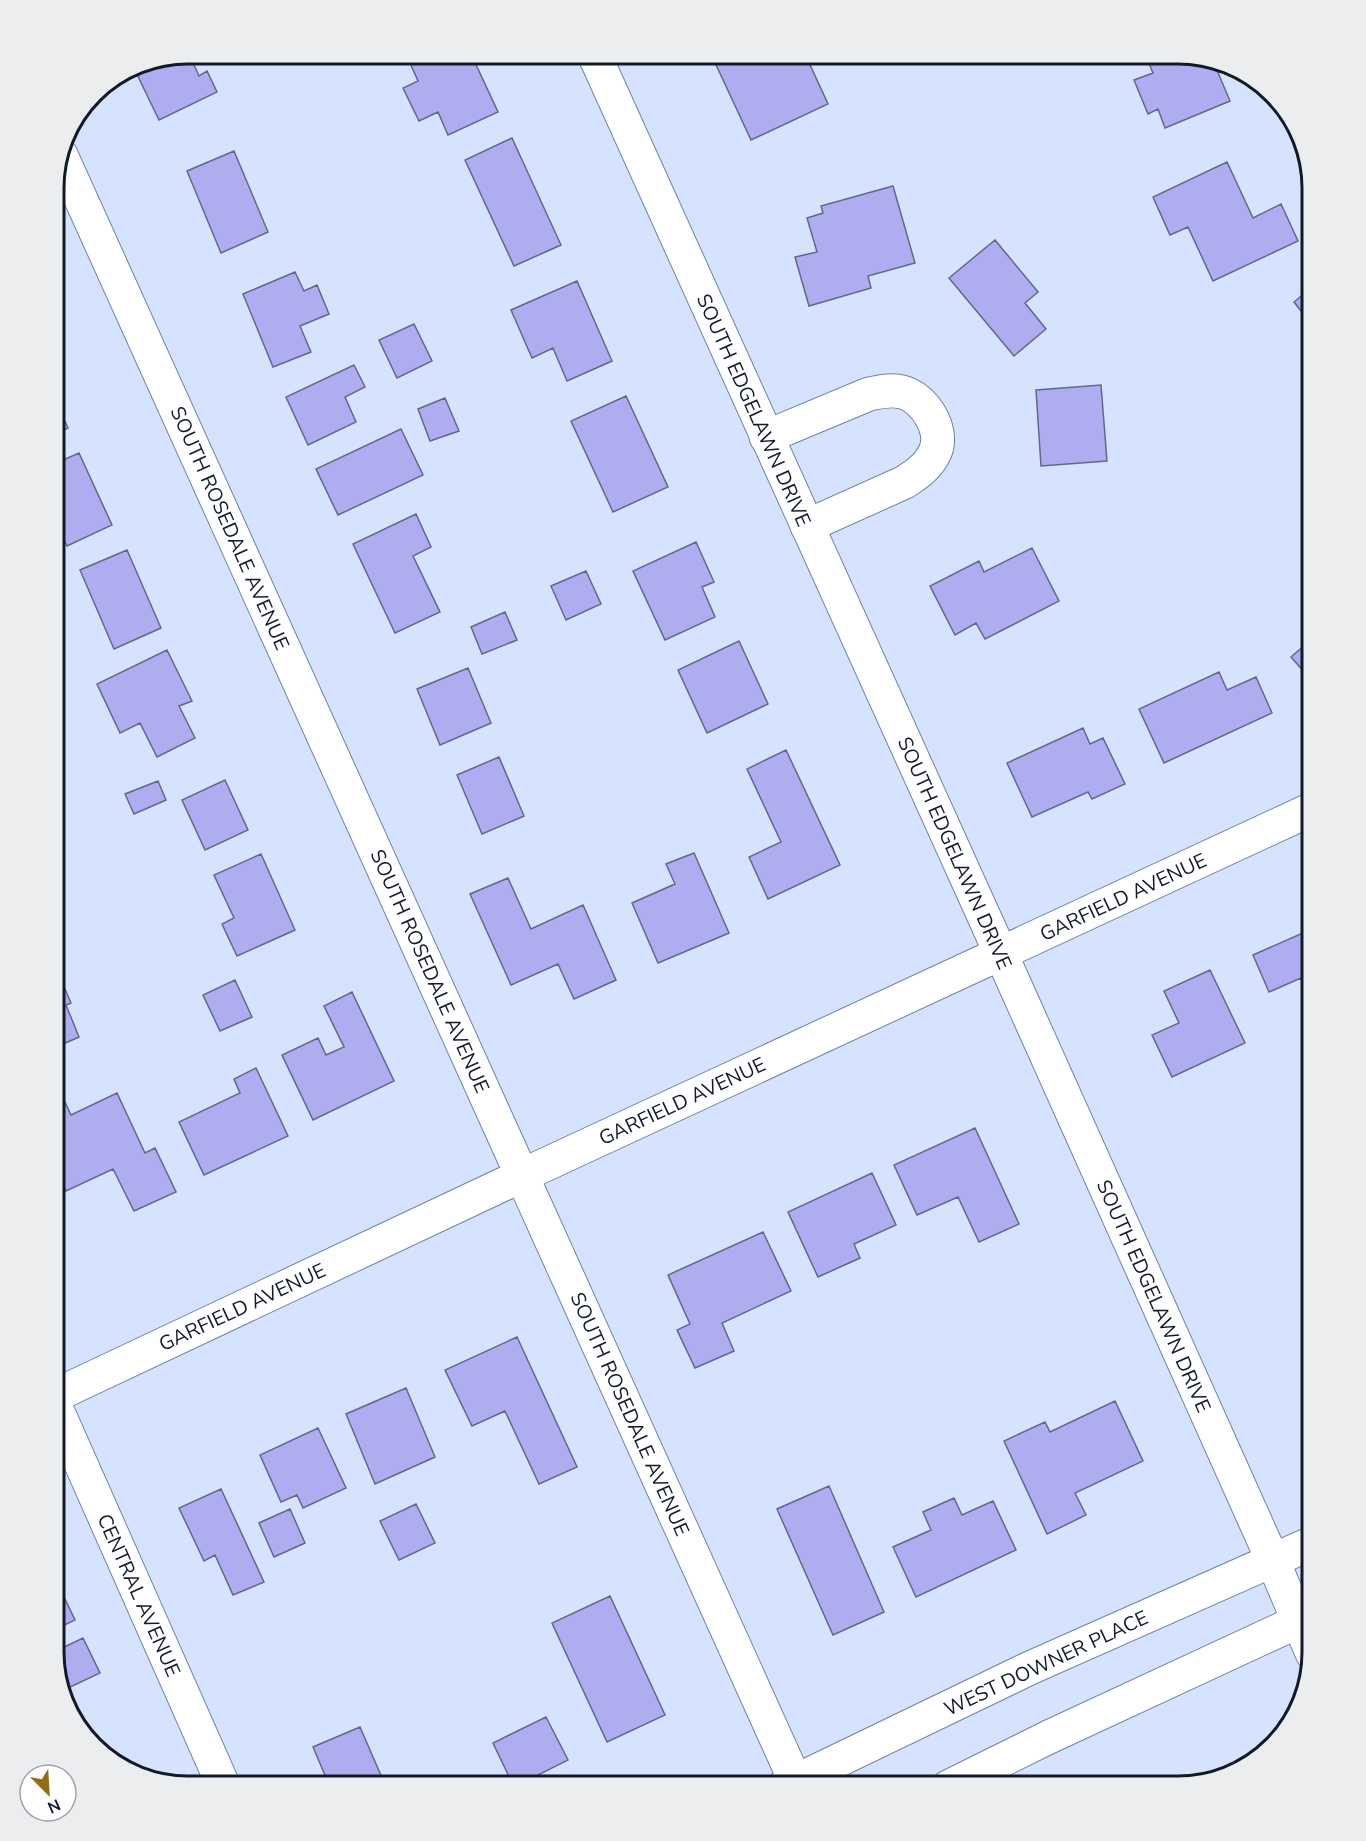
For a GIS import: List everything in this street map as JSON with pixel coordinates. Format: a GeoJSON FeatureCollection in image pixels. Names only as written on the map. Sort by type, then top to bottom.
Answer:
{"type":"FeatureCollection","features":[{"type":"Feature","properties":{"kind":"street","name":"SOUTH EDGELAWN DRIVE"},"geometry":{"type":"LineString","coordinates":[[599,64],[1273,1561],[1302,1613]]}},
{"type":"Feature","properties":{"kind":"street","name":"SOUTH ROSEDALE AVENUE"},"geometry":{"type":"LineString","coordinates":[[67,168],[523,1175],[788,1776]]}},
{"type":"Feature","properties":{"kind":"street"},"geometry":{"type":"LineString","coordinates":[[766,437],[869,394],[887,390],[901,391],[914,396],[925,407],[933,423],[937,437],[936,450],[929,463],[919,472],[905,482],[807,526]]}},
{"type":"Feature","properties":{"kind":"street","name":"GARFIELD AVENUE"},"geometry":{"type":"LineString","coordinates":[[64,1391],[523,1175],[1302,814]]}},
{"type":"Feature","properties":{"kind":"street","name":"CENTRAL AVENUE"},"geometry":{"type":"LineString","coordinates":[[64,1426],[219,1776]]}},
{"type":"Feature","properties":{"kind":"street","name":"WEST DOWNER PLACE"},"geometry":{"type":"LineString","coordinates":[[810,1776],[1030,1668],[1302,1548]]}},
{"type":"Feature","properties":{"kind":"street"},"geometry":{"type":"LineString","coordinates":[[970,1776],[1302,1619]]}},
{"type":"Feature","properties":{"kind":"building"},"geometry":{"type":"Polygon","coordinates":[[[188,64],[194,64],[199,76],[207,71],[217,92],[159,120],[138,76],[164,67],[188,64]]]}},
{"type":"Feature","properties":{"kind":"building"},"geometry":{"type":"Polygon","coordinates":[[[411,64],[476,64],[498,112],[448,135],[438,112],[419,121],[403,88],[418,81],[411,64]]]}},
{"type":"Feature","properties":{"kind":"building"},"geometry":{"type":"Polygon","coordinates":[[[716,65],[810,65],[828,104],[751,140],[716,65]]]}},
{"type":"Feature","properties":{"kind":"building"},"geometry":{"type":"Polygon","coordinates":[[[1150,65],[1186,65],[1218,72],[1230,101],[1165,128],[1158,109],[1148,114],[1134,80],[1153,73],[1150,65]]]}},
{"type":"Feature","properties":{"kind":"building"},"geometry":{"type":"Polygon","coordinates":[[[512,138],[561,245],[514,266],[465,160],[512,138]]]}},
{"type":"Feature","properties":{"kind":"building"},"geometry":{"type":"Polygon","coordinates":[[[234,151],[268,232],[221,253],[187,171],[234,151]]]}},
{"type":"Feature","properties":{"kind":"building"},"geometry":{"type":"Polygon","coordinates":[[[1227,162],[1253,218],[1281,204],[1298,241],[1213,281],[1188,227],[1170,235],[1153,197],[1227,162]]]}},
{"type":"Feature","properties":{"kind":"building"},"geometry":{"type":"Polygon","coordinates":[[[893,186],[915,263],[868,276],[871,288],[809,306],[795,257],[817,252],[807,218],[823,213],[821,206],[893,186]]]}},
{"type":"Feature","properties":{"kind":"building"},"geometry":{"type":"Polygon","coordinates":[[[995,240],[1038,292],[1025,303],[1046,329],[1014,356],[949,278],[995,240]]]}},
{"type":"Feature","properties":{"kind":"building"},"geometry":{"type":"Polygon","coordinates":[[[295,272],[304,291],[317,285],[329,314],[300,326],[311,352],[273,367],[243,294],[295,272]]]}},
{"type":"Feature","properties":{"kind":"building"},"geometry":{"type":"Polygon","coordinates":[[[577,281],[612,361],[567,381],[553,348],[532,358],[511,310],[577,281]]]}},
{"type":"Feature","properties":{"kind":"building"},"geometry":{"type":"Polygon","coordinates":[[[1302,295],[1302,312],[1294,302],[1302,295]]]}},
{"type":"Feature","properties":{"kind":"building"},"geometry":{"type":"Polygon","coordinates":[[[414,324],[432,361],[397,378],[379,340],[414,324]]]}},
{"type":"Feature","properties":{"kind":"building"},"geometry":{"type":"Polygon","coordinates":[[[354,365],[365,387],[345,397],[356,422],[308,445],[286,397],[354,365]]]}},
{"type":"Feature","properties":{"kind":"building"},"geometry":{"type":"Polygon","coordinates":[[[1101,385],[1107,461],[1041,466],[1036,390],[1101,385]]]}},
{"type":"Feature","properties":{"kind":"building"},"geometry":{"type":"Polygon","coordinates":[[[626,396],[668,487],[613,512],[571,421],[626,396]]]}},
{"type":"Feature","properties":{"kind":"building"},"geometry":{"type":"Polygon","coordinates":[[[445,398],[459,431],[430,441],[418,409],[445,398]]]}},
{"type":"Feature","properties":{"kind":"building"},"geometry":{"type":"Polygon","coordinates":[[[401,429],[423,475],[338,515],[316,469],[401,429]]]}},
{"type":"Feature","properties":{"kind":"building"},"geometry":{"type":"Polygon","coordinates":[[[79,453],[112,525],[67,546],[65,541],[65,459],[79,453]]]}},
{"type":"Feature","properties":{"kind":"building"},"geometry":{"type":"Polygon","coordinates":[[[416,514],[431,547],[413,556],[440,612],[395,633],[353,544],[416,514]]]}},
{"type":"Feature","properties":{"kind":"building"},"geometry":{"type":"Polygon","coordinates":[[[696,542],[714,582],[702,587],[715,617],[665,640],[633,571],[696,542]]]}},
{"type":"Feature","properties":{"kind":"building"},"geometry":{"type":"Polygon","coordinates":[[[1032,548],[1059,601],[985,639],[976,623],[955,635],[930,586],[979,561],[984,572],[1032,548]]]}},
{"type":"Feature","properties":{"kind":"building"},"geometry":{"type":"Polygon","coordinates":[[[127,550],[161,628],[114,649],[80,570],[127,550]]]}},
{"type":"Feature","properties":{"kind":"building"},"geometry":{"type":"Polygon","coordinates":[[[586,571],[601,604],[566,620],[551,586],[586,571]]]}},
{"type":"Feature","properties":{"kind":"building"},"geometry":{"type":"Polygon","coordinates":[[[505,612],[517,640],[482,654],[471,627],[505,612]]]}},
{"type":"Feature","properties":{"kind":"building"},"geometry":{"type":"Polygon","coordinates":[[[739,641],[768,704],[707,733],[678,670],[739,641]]]}},
{"type":"Feature","properties":{"kind":"building"},"geometry":{"type":"Polygon","coordinates":[[[1302,648],[1302,670],[1291,657],[1302,648]]]}},
{"type":"Feature","properties":{"kind":"building"},"geometry":{"type":"Polygon","coordinates":[[[167,650],[192,701],[179,706],[195,738],[157,757],[140,723],[120,733],[97,684],[167,650]]]}},
{"type":"Feature","properties":{"kind":"building"},"geometry":{"type":"Polygon","coordinates":[[[468,668],[491,723],[440,745],[417,689],[468,668]]]}},
{"type":"Feature","properties":{"kind":"building"},"geometry":{"type":"Polygon","coordinates":[[[1219,672],[1227,690],[1256,677],[1272,713],[1164,763],[1139,709],[1219,672]]]}},
{"type":"Feature","properties":{"kind":"building"},"geometry":{"type":"Polygon","coordinates":[[[1083,728],[1090,744],[1103,738],[1125,784],[1092,799],[1088,792],[1032,817],[1007,763],[1083,728]]]}},
{"type":"Feature","properties":{"kind":"building"},"geometry":{"type":"Polygon","coordinates":[[[786,750],[840,865],[768,899],[749,857],[781,842],[747,769],[786,750]]]}},
{"type":"Feature","properties":{"kind":"building"},"geometry":{"type":"Polygon","coordinates":[[[499,757],[524,816],[482,834],[457,775],[499,757]]]}},
{"type":"Feature","properties":{"kind":"building"},"geometry":{"type":"Polygon","coordinates":[[[225,780],[248,830],[205,850],[182,800],[225,780]]]}},
{"type":"Feature","properties":{"kind":"building"},"geometry":{"type":"Polygon","coordinates":[[[158,781],[166,800],[134,814],[125,794],[158,781]]]}},
{"type":"Feature","properties":{"kind":"building"},"geometry":{"type":"Polygon","coordinates":[[[694,853],[729,933],[658,963],[632,903],[675,884],[666,864],[694,853]]]}},
{"type":"Feature","properties":{"kind":"building"},"geometry":{"type":"Polygon","coordinates":[[[261,854],[295,930],[237,956],[222,924],[234,918],[214,875],[261,854]]]}},
{"type":"Feature","properties":{"kind":"building"},"geometry":{"type":"Polygon","coordinates":[[[508,878],[531,929],[583,905],[616,980],[574,999],[558,964],[511,985],[470,894],[508,878]]]}},
{"type":"Feature","properties":{"kind":"building"},"geometry":{"type":"Polygon","coordinates":[[[1302,933],[1302,980],[1301,978],[1269,992],[1253,955],[1302,933]]]}},
{"type":"Feature","properties":{"kind":"building"},"geometry":{"type":"Polygon","coordinates":[[[1210,970],[1245,1043],[1172,1077],[1152,1035],[1179,1023],[1164,991],[1210,970]]]}},
{"type":"Feature","properties":{"kind":"building"},"geometry":{"type":"Polygon","coordinates":[[[235,980],[252,1017],[220,1031],[203,995],[235,980]]]}},
{"type":"Feature","properties":{"kind":"building"},"geometry":{"type":"Polygon","coordinates":[[[64,988],[71,1003],[66,1005],[79,1037],[64,1043],[64,988]]]}},
{"type":"Feature","properties":{"kind":"building"},"geometry":{"type":"Polygon","coordinates":[[[352,992],[394,1081],[313,1120],[282,1055],[318,1038],[326,1055],[344,1047],[324,1006],[352,992]]]}},
{"type":"Feature","properties":{"kind":"building"},"geometry":{"type":"Polygon","coordinates":[[[256,1068],[288,1136],[204,1175],[179,1122],[240,1093],[234,1079],[256,1068]]]}},
{"type":"Feature","properties":{"kind":"building"},"geometry":{"type":"Polygon","coordinates":[[[117,1093],[145,1153],[155,1148],[176,1192],[134,1211],[113,1169],[66,1191],[64,1101],[71,1115],[117,1093]]]}},
{"type":"Feature","properties":{"kind":"building"},"geometry":{"type":"Polygon","coordinates":[[[975,1128],[1019,1224],[979,1242],[958,1197],[917,1215],[894,1165],[975,1128]]]}},
{"type":"Feature","properties":{"kind":"building"},"geometry":{"type":"Polygon","coordinates":[[[872,1173],[896,1225],[854,1244],[860,1258],[818,1277],[788,1212],[872,1173]]]}},
{"type":"Feature","properties":{"kind":"building"},"geometry":{"type":"Polygon","coordinates":[[[763,1232],[791,1291],[722,1323],[734,1351],[695,1368],[677,1330],[690,1324],[668,1275],[763,1232]]]}},
{"type":"Feature","properties":{"kind":"building"},"geometry":{"type":"Polygon","coordinates":[[[517,1337],[577,1467],[539,1484],[505,1411],[472,1426],[445,1370],[517,1337]]]}},
{"type":"Feature","properties":{"kind":"building"},"geometry":{"type":"Polygon","coordinates":[[[406,1388],[435,1457],[375,1484],[346,1414],[406,1388]]]}},
{"type":"Feature","properties":{"kind":"building"},"geometry":{"type":"Polygon","coordinates":[[[1115,1401],[1143,1461],[1075,1493],[1086,1515],[1047,1534],[1004,1441],[1045,1422],[1050,1432],[1115,1401]]]}},
{"type":"Feature","properties":{"kind":"building"},"geometry":{"type":"Polygon","coordinates":[[[318,1428],[346,1488],[303,1508],[297,1495],[281,1502],[260,1455],[318,1428]]]}},
{"type":"Feature","properties":{"kind":"building"},"geometry":{"type":"Polygon","coordinates":[[[829,1486],[884,1612],[833,1635],[777,1509],[829,1486]]]}},
{"type":"Feature","properties":{"kind":"building"},"geometry":{"type":"Polygon","coordinates":[[[221,1489],[264,1582],[233,1595],[215,1555],[204,1561],[179,1508],[221,1489]]]}},
{"type":"Feature","properties":{"kind":"building"},"geometry":{"type":"Polygon","coordinates":[[[954,1498],[962,1515],[993,1501],[1016,1550],[916,1597],[893,1547],[931,1530],[923,1512],[954,1498]]]}},
{"type":"Feature","properties":{"kind":"building"},"geometry":{"type":"Polygon","coordinates":[[[416,1504],[435,1543],[399,1560],[380,1521],[416,1504]]]}},
{"type":"Feature","properties":{"kind":"building"},"geometry":{"type":"Polygon","coordinates":[[[290,1509],[305,1543],[274,1557],[259,1523],[290,1509]]]}},
{"type":"Feature","properties":{"kind":"building"},"geometry":{"type":"Polygon","coordinates":[[[610,1596],[665,1715],[607,1742],[552,1623],[610,1596]]]}},
{"type":"Feature","properties":{"kind":"building"},"geometry":{"type":"Polygon","coordinates":[[[64,1597],[75,1620],[64,1625],[64,1597]]]}},
{"type":"Feature","properties":{"kind":"building"},"geometry":{"type":"Polygon","coordinates":[[[83,1638],[100,1673],[70,1687],[64,1647],[83,1638]]]}},
{"type":"Feature","properties":{"kind":"building"},"geometry":{"type":"Polygon","coordinates":[[[546,1717],[568,1760],[536,1776],[509,1776],[493,1743],[546,1717]]]}},
{"type":"Feature","properties":{"kind":"building"},"geometry":{"type":"Polygon","coordinates":[[[360,1727],[381,1776],[325,1776],[313,1747],[360,1727]]]}}]}
